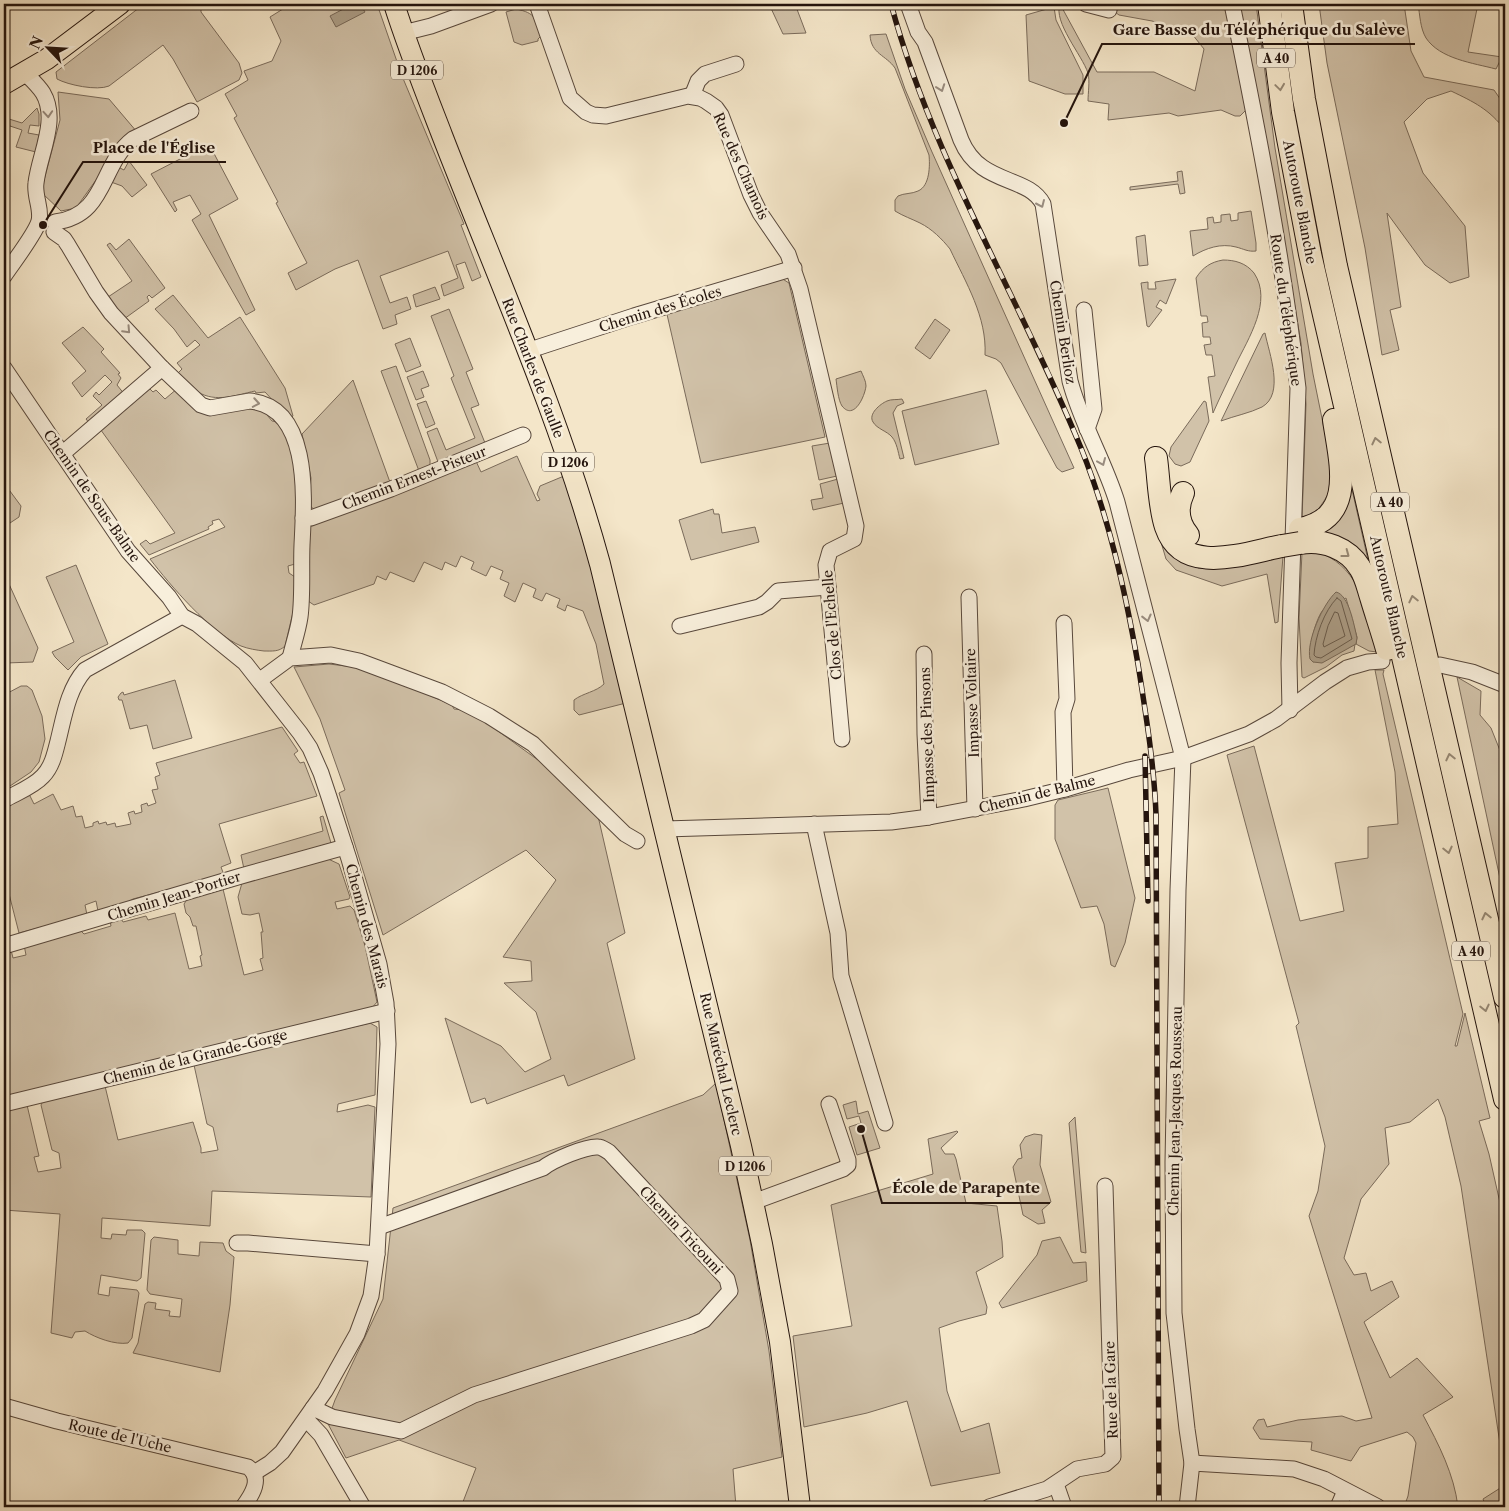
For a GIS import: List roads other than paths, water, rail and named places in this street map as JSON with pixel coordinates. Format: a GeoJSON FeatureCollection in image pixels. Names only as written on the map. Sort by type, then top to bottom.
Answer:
{"type":"FeatureCollection","features":[{"type":"Feature","properties":{"kind":"highway","name":"Autoroute Blanche"},"geometry":{"type":"LineString","coordinates":[[1269,4],[1283,112],[1310,254],[1505,1099]]}},
{"type":"Feature","properties":{"kind":"highway","name":"Autoroute Blanche"},"geometry":{"type":"LineString","coordinates":[[1291,4],[1304,99],[1336,266],[1505,997]]}},
{"type":"Feature","properties":{"kind":"highway"},"geometry":{"type":"LineString","coordinates":[[1156,458],[1166,527],[1174,540],[1185,551],[1200,557],[1212,559],[1291,538],[1330,513],[1339,499],[1342,480],[1310,254]]}},
{"type":"Feature","properties":{"kind":"highway"},"geometry":{"type":"LineString","coordinates":[[1183,493],[1179,503],[1179,519],[1186,532],[1197,541],[1218,546],[1291,538],[1317,542],[1333,546],[1347,554],[1360,568],[1437,802]]}},
{"type":"Feature","properties":{"kind":"main road"},"geometry":{"type":"LineString","coordinates":[[4,84],[47,59],[120,4]]}},
{"type":"Feature","properties":{"kind":"main road","name":"Rue Charles de Gaulle"},"geometry":{"type":"LineString","coordinates":[[394,4],[403,33],[552,414],[596,548],[665,829]]}},
{"type":"Feature","properties":{"kind":"main road","name":"Rue Maréchal Leclerc"},"geometry":{"type":"LineString","coordinates":[[665,829],[753,1202],[780,1342],[800,1507]]}},
{"type":"Feature","properties":{"kind":"street"},"geometry":{"type":"LineString","coordinates":[[403,33],[431,26],[491,4]]}},
{"type":"Feature","properties":{"kind":"street"},"geometry":{"type":"LineString","coordinates":[[537,4],[570,98],[592,115],[606,116],[680,96],[692,96],[701,78],[719,69],[736,64]]}},
{"type":"Feature","properties":{"kind":"street","name":"Chemin Berlioz"},"geometry":{"type":"LineString","coordinates":[[908,4],[918,32],[925,42],[961,140],[968,154],[974,162],[986,171],[1035,193],[1043,204],[1068,373],[1078,409],[1110,482],[1124,527],[1183,758]]}},
{"type":"Feature","properties":{"kind":"street"},"geometry":{"type":"LineString","coordinates":[[1086,4],[1109,10]]}},
{"type":"Feature","properties":{"kind":"street","name":"Route du Téléphérique"},"geometry":{"type":"LineString","coordinates":[[1232,4],[1256,120],[1293,346],[1298,388],[1289,653],[1290,710]]}},
{"type":"Feature","properties":{"kind":"street"},"geometry":{"type":"LineString","coordinates":[[4,276],[36,230],[40,214],[36,185],[48,127],[49,111],[42,92],[25,73]]}},
{"type":"Feature","properties":{"kind":"street","name":"Rue des Chamois"},"geometry":{"type":"LineString","coordinates":[[692,96],[706,101],[716,108],[721,115],[751,195],[794,268],[856,526]]}},
{"type":"Feature","properties":{"kind":"street"},"geometry":{"type":"LineString","coordinates":[[36,230],[44,233],[77,216],[92,202],[106,182],[117,156],[128,143],[191,112]]}},
{"type":"Feature","properties":{"kind":"street"},"geometry":{"type":"LineString","coordinates":[[40,214],[64,239],[111,313],[162,368],[206,408],[250,401],[256,402],[272,409],[285,421],[290,429],[300,456],[303,472],[300,612],[290,658]]}},
{"type":"Feature","properties":{"kind":"street","name":"Chemin des Écoles"},"geometry":{"type":"LineString","coordinates":[[527,351],[634,316],[794,268]]}},
{"type":"Feature","properties":{"kind":"street"},"geometry":{"type":"LineString","coordinates":[[1084,310],[1094,409],[1088,429]]}},
{"type":"Feature","properties":{"kind":"street","name":"Chemin de Sous-Balme"},"geometry":{"type":"LineString","coordinates":[[4,368],[119,538],[173,602],[182,616],[197,624],[234,653],[260,680]]}},
{"type":"Feature","properties":{"kind":"street"},"geometry":{"type":"LineString","coordinates":[[62,454],[162,368]]}},
{"type":"Feature","properties":{"kind":"street","name":"Chemin Ernest-Pisteur"},"geometry":{"type":"LineString","coordinates":[[303,518],[311,518],[391,488],[523,435]]}},
{"type":"Feature","properties":{"kind":"street","name":"Clos de l'Echelle"},"geometry":{"type":"LineString","coordinates":[[842,739],[826,564],[828,555],[834,548],[854,539],[856,526]]}},
{"type":"Feature","properties":{"kind":"street"},"geometry":{"type":"LineString","coordinates":[[680,626],[759,607],[778,592],[828,587]]}},
{"type":"Feature","properties":{"kind":"street","name":"Impasse Voltaire"},"geometry":{"type":"LineString","coordinates":[[969,596],[975,809]]}},
{"type":"Feature","properties":{"kind":"street"},"geometry":{"type":"LineString","coordinates":[[4,800],[43,777],[48,770],[54,756],[74,684],[85,670],[182,616]]}},
{"type":"Feature","properties":{"kind":"street"},"geometry":{"type":"LineString","coordinates":[[1064,623],[1067,698],[1063,712],[1065,789]]}},
{"type":"Feature","properties":{"kind":"street","name":"Impasse des Pinsons"},"geometry":{"type":"LineString","coordinates":[[924,654],[929,817]]}},
{"type":"Feature","properties":{"kind":"street"},"geometry":{"type":"LineString","coordinates":[[260,680],[290,658],[320,655],[341,657],[424,685],[489,716],[533,744],[625,834],[637,841]]}},
{"type":"Feature","properties":{"kind":"street","name":"Chemin de Balme"},"geometry":{"type":"LineString","coordinates":[[665,829],[891,822],[975,809],[1065,789],[1128,770],[1183,758],[1249,734],[1290,710],[1326,682],[1348,668],[1368,662],[1382,661]]}},
{"type":"Feature","properties":{"kind":"street"},"geometry":{"type":"LineString","coordinates":[[1440,665],[1472,672],[1505,685]]}},
{"type":"Feature","properties":{"kind":"street","name":"Chemin des Marais"},"geometry":{"type":"LineString","coordinates":[[254,1473],[270,1463],[282,1452],[310,1414],[338,1370],[361,1325],[371,1296],[378,1254],[388,1044],[387,1011],[379,964],[345,847],[320,773],[310,748],[260,680]]}},
{"type":"Feature","properties":{"kind":"street","name":"Chemin Jean-Jacques Rousseau"},"geometry":{"type":"LineString","coordinates":[[1183,758],[1173,1143],[1175,1322],[1192,1463],[1187,1507]]}},
{"type":"Feature","properties":{"kind":"street"},"geometry":{"type":"LineString","coordinates":[[814,824],[838,933],[841,976],[885,1123]]}},
{"type":"Feature","properties":{"kind":"street","name":"Chemin Jean-Portier"},"geometry":{"type":"LineString","coordinates":[[4,946],[345,847]]}},
{"type":"Feature","properties":{"kind":"street","name":"Chemin de la Grande-Gorge"},"geometry":{"type":"LineString","coordinates":[[4,1104],[387,1011]]}},
{"type":"Feature","properties":{"kind":"street"},"geometry":{"type":"LineString","coordinates":[[753,1202],[842,1169],[848,1165],[829,1104]]}},
{"type":"Feature","properties":{"kind":"street","name":"Chemin Tricouni"},"geometry":{"type":"LineString","coordinates":[[310,1414],[401,1432],[474,1395],[691,1326],[704,1320],[730,1291],[727,1279],[609,1152],[600,1147],[591,1148],[543,1168],[379,1227]]}},
{"type":"Feature","properties":{"kind":"street","name":"Rue de la Gare"},"geometry":{"type":"LineString","coordinates":[[988,1507],[1047,1488],[1077,1469],[1105,1464],[1113,1457],[1105,1186]]}},
{"type":"Feature","properties":{"kind":"street"},"geometry":{"type":"LineString","coordinates":[[237,1243],[378,1254]]}},
{"type":"Feature","properties":{"kind":"street","name":"Route de l'Uche"},"geometry":{"type":"LineString","coordinates":[[4,1406],[57,1421],[236,1463],[248,1467],[254,1473]]}},
{"type":"Feature","properties":{"kind":"street"},"geometry":{"type":"LineString","coordinates":[[310,1414],[362,1507]]}},
{"type":"Feature","properties":{"kind":"street"},"geometry":{"type":"LineString","coordinates":[[1192,1463],[1294,1469],[1312,1474],[1378,1507]]}},
{"type":"Feature","properties":{"kind":"street"},"geometry":{"type":"LineString","coordinates":[[244,1507],[253,1491],[256,1480],[254,1473]]}},
{"type":"Feature","properties":{"kind":"street"},"geometry":{"type":"LineString","coordinates":[[1056,1484],[1064,1507]]}},
{"type":"Feature","properties":{"kind":"street"},"geometry":{"type":"LineString","coordinates":[[1338,1507],[1346,1491]]}},
{"type":"Feature","properties":{"kind":"water"},"geometry":{"type":"Polygon","coordinates":[[[353,4],[360,4],[365,12],[336,27],[330,16],[353,4]]]}},
{"type":"Feature","properties":{"kind":"water"},"geometry":{"type":"Polygon","coordinates":[[[1336,592],[1341,594],[1348,604],[1357,638],[1356,644],[1322,663],[1313,662],[1310,659],[1309,651],[1313,633],[1326,605],[1336,592]]]}},
{"type":"Feature","properties":{"kind":"railway"},"geometry":{"type":"LineString","coordinates":[[891,4],[909,62],[953,174],[1057,393],[1091,474],[1115,554],[1138,664],[1152,758],[1156,814],[1159,1507]]}},
{"type":"Feature","properties":{"kind":"railway"},"geometry":{"type":"LineString","coordinates":[[1145,756],[1148,901]]}},
{"type":"Feature","properties":{"kind":"place","name":"Gare Basse du Téléphérique du Salève"},"geometry":{"type":"Point","coordinates":[1064,123]}},
{"type":"Feature","properties":{"kind":"place","name":"Place de l'Église"},"geometry":{"type":"Point","coordinates":[43,225]}},
{"type":"Feature","properties":{"kind":"place","name":"École de Parapente"},"geometry":{"type":"Point","coordinates":[861,1129]}}]}
